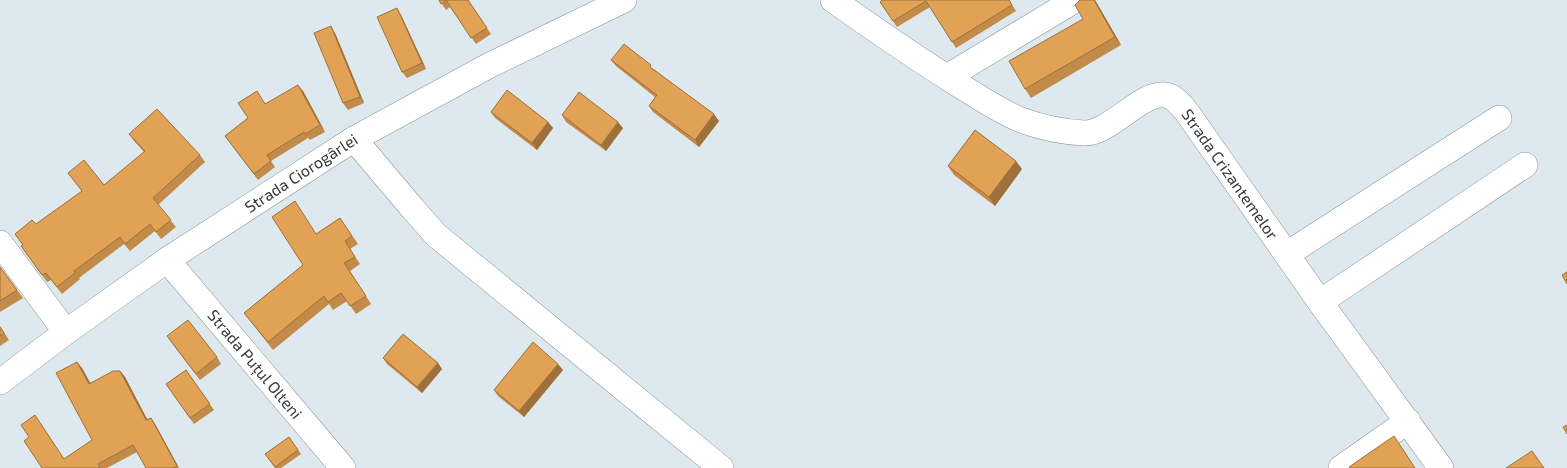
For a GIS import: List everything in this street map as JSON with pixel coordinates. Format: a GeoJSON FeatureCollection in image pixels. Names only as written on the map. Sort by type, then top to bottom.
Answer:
{"type":"FeatureCollection","features":[{"type":"Feature","properties":{"kind":"street","name":"Strada Ciorogârlei"},"geometry":{"type":"LineString","coordinates":[[0,382],[167,260],[354,139],[490,65],[624,0]]}},
{"type":"Feature","properties":{"kind":"street","name":"Strada Crizantemelor"},"geometry":{"type":"LineString","coordinates":[[833,0],[947,78],[998,109],[1023,121],[1086,133],[1098,131],[1154,96],[1166,95],[1175,99],[1186,110],[1320,302],[1441,468]]}},
{"type":"Feature","properties":{"kind":"street"},"geometry":{"type":"LineString","coordinates":[[947,78],[1075,0]]}},
{"type":"Feature","properties":{"kind":"street"},"geometry":{"type":"LineString","coordinates":[[1287,254],[1499,118]]}},
{"type":"Feature","properties":{"kind":"street"},"geometry":{"type":"LineString","coordinates":[[354,139],[436,235],[721,468]]}},
{"type":"Feature","properties":{"kind":"street"},"geometry":{"type":"LineString","coordinates":[[1320,302],[1525,165]]}},
{"type":"Feature","properties":{"kind":"street"},"geometry":{"type":"LineString","coordinates":[[0,242],[66,332]]}},
{"type":"Feature","properties":{"kind":"street","name":"Strada Puțul Olteni"},"geometry":{"type":"LineString","coordinates":[[167,260],[343,468]]}},
{"type":"Feature","properties":{"kind":"street"},"geometry":{"type":"LineString","coordinates":[[1342,468],[1408,421]]}},
{"type":"Feature","properties":{"kind":"building"},"geometry":{"type":"Polygon","coordinates":[[[446,0],[468,0],[487,28],[471,38],[446,0]]]}},
{"type":"Feature","properties":{"kind":"building"},"geometry":{"type":"Polygon","coordinates":[[[882,0],[1009,0],[1012,5],[952,42],[926,1],[893,21],[880,2],[882,0]]]}},
{"type":"Feature","properties":{"kind":"building"},"geometry":{"type":"Polygon","coordinates":[[[1080,0],[1094,0],[1115,37],[1025,89],[1009,61],[1083,19],[1075,5],[1080,0]]]}},
{"type":"Feature","properties":{"kind":"building"},"geometry":{"type":"Polygon","coordinates":[[[397,8],[422,63],[402,72],[377,17],[397,8]]]}},
{"type":"Feature","properties":{"kind":"building"},"geometry":{"type":"Polygon","coordinates":[[[331,26],[360,97],[343,103],[314,33],[331,26]]]}},
{"type":"Feature","properties":{"kind":"building"},"geometry":{"type":"Polygon","coordinates":[[[624,44],[651,65],[650,67],[714,114],[695,140],[649,106],[657,95],[611,60],[624,44]]]}},
{"type":"Feature","properties":{"kind":"building"},"geometry":{"type":"Polygon","coordinates":[[[298,85],[320,125],[305,134],[304,132],[267,155],[271,161],[254,174],[225,136],[248,118],[238,103],[257,91],[265,104],[298,85]]]}},
{"type":"Feature","properties":{"kind":"building"},"geometry":{"type":"Polygon","coordinates":[[[507,90],[548,122],[532,143],[491,112],[507,90]]]}},
{"type":"Feature","properties":{"kind":"building"},"geometry":{"type":"Polygon","coordinates":[[[579,92],[618,122],[601,145],[562,115],[579,92]]]}},
{"type":"Feature","properties":{"kind":"building"},"geometry":{"type":"Polygon","coordinates":[[[157,109],[200,155],[153,198],[171,220],[156,232],[150,224],[125,244],[120,237],[74,271],[75,273],[57,287],[46,273],[42,275],[21,246],[23,245],[15,234],[32,220],[36,224],[82,191],[68,173],[84,160],[104,185],[145,151],[129,134],[157,109]]]}},
{"type":"Feature","properties":{"kind":"building"},"geometry":{"type":"Polygon","coordinates":[[[975,130],[1016,161],[989,197],[948,166],[975,130]]]}},
{"type":"Feature","properties":{"kind":"building"},"geometry":{"type":"Polygon","coordinates":[[[295,201],[316,234],[340,218],[352,236],[345,241],[355,257],[344,263],[366,296],[350,306],[341,293],[328,302],[324,296],[268,342],[244,313],[303,265],[272,217],[295,201]]]}},
{"type":"Feature","properties":{"kind":"building"},"geometry":{"type":"Polygon","coordinates":[[[0,267],[17,290],[0,301],[0,267]]]}},
{"type":"Feature","properties":{"kind":"building"},"geometry":{"type":"Polygon","coordinates":[[[1567,272],[1567,284],[1562,275],[1567,272]]]}},
{"type":"Feature","properties":{"kind":"building"},"geometry":{"type":"Polygon","coordinates":[[[188,320],[217,357],[196,374],[167,336],[188,320]]]}},
{"type":"Feature","properties":{"kind":"building"},"geometry":{"type":"Polygon","coordinates":[[[0,327],[4,333],[0,336],[0,327]]]}},
{"type":"Feature","properties":{"kind":"building"},"geometry":{"type":"Polygon","coordinates":[[[403,334],[438,363],[417,387],[383,358],[403,334]]]}},
{"type":"Feature","properties":{"kind":"building"},"geometry":{"type":"Polygon","coordinates":[[[533,342],[558,364],[519,411],[494,390],[533,342]]]}},
{"type":"Feature","properties":{"kind":"building"},"geometry":{"type":"Polygon","coordinates":[[[77,362],[89,384],[113,371],[120,371],[146,420],[151,418],[177,466],[173,468],[146,468],[133,445],[98,464],[100,468],[42,468],[24,441],[29,437],[21,425],[35,415],[64,459],[92,440],[56,373],[77,362]]]}},
{"type":"Feature","properties":{"kind":"building"},"geometry":{"type":"Polygon","coordinates":[[[186,370],[210,404],[190,418],[166,384],[186,370]]]}},
{"type":"Feature","properties":{"kind":"building"},"geometry":{"type":"Polygon","coordinates":[[[1567,425],[1567,434],[1563,427],[1567,425]]]}},
{"type":"Feature","properties":{"kind":"building"},"geometry":{"type":"Polygon","coordinates":[[[1394,436],[1415,468],[1349,467],[1394,436]]]}},
{"type":"Feature","properties":{"kind":"building"},"geometry":{"type":"Polygon","coordinates":[[[289,437],[298,450],[275,467],[265,454],[289,437]]]}},
{"type":"Feature","properties":{"kind":"building"},"geometry":{"type":"Polygon","coordinates":[[[1532,451],[1544,468],[1506,468],[1532,451]]]}}]}
